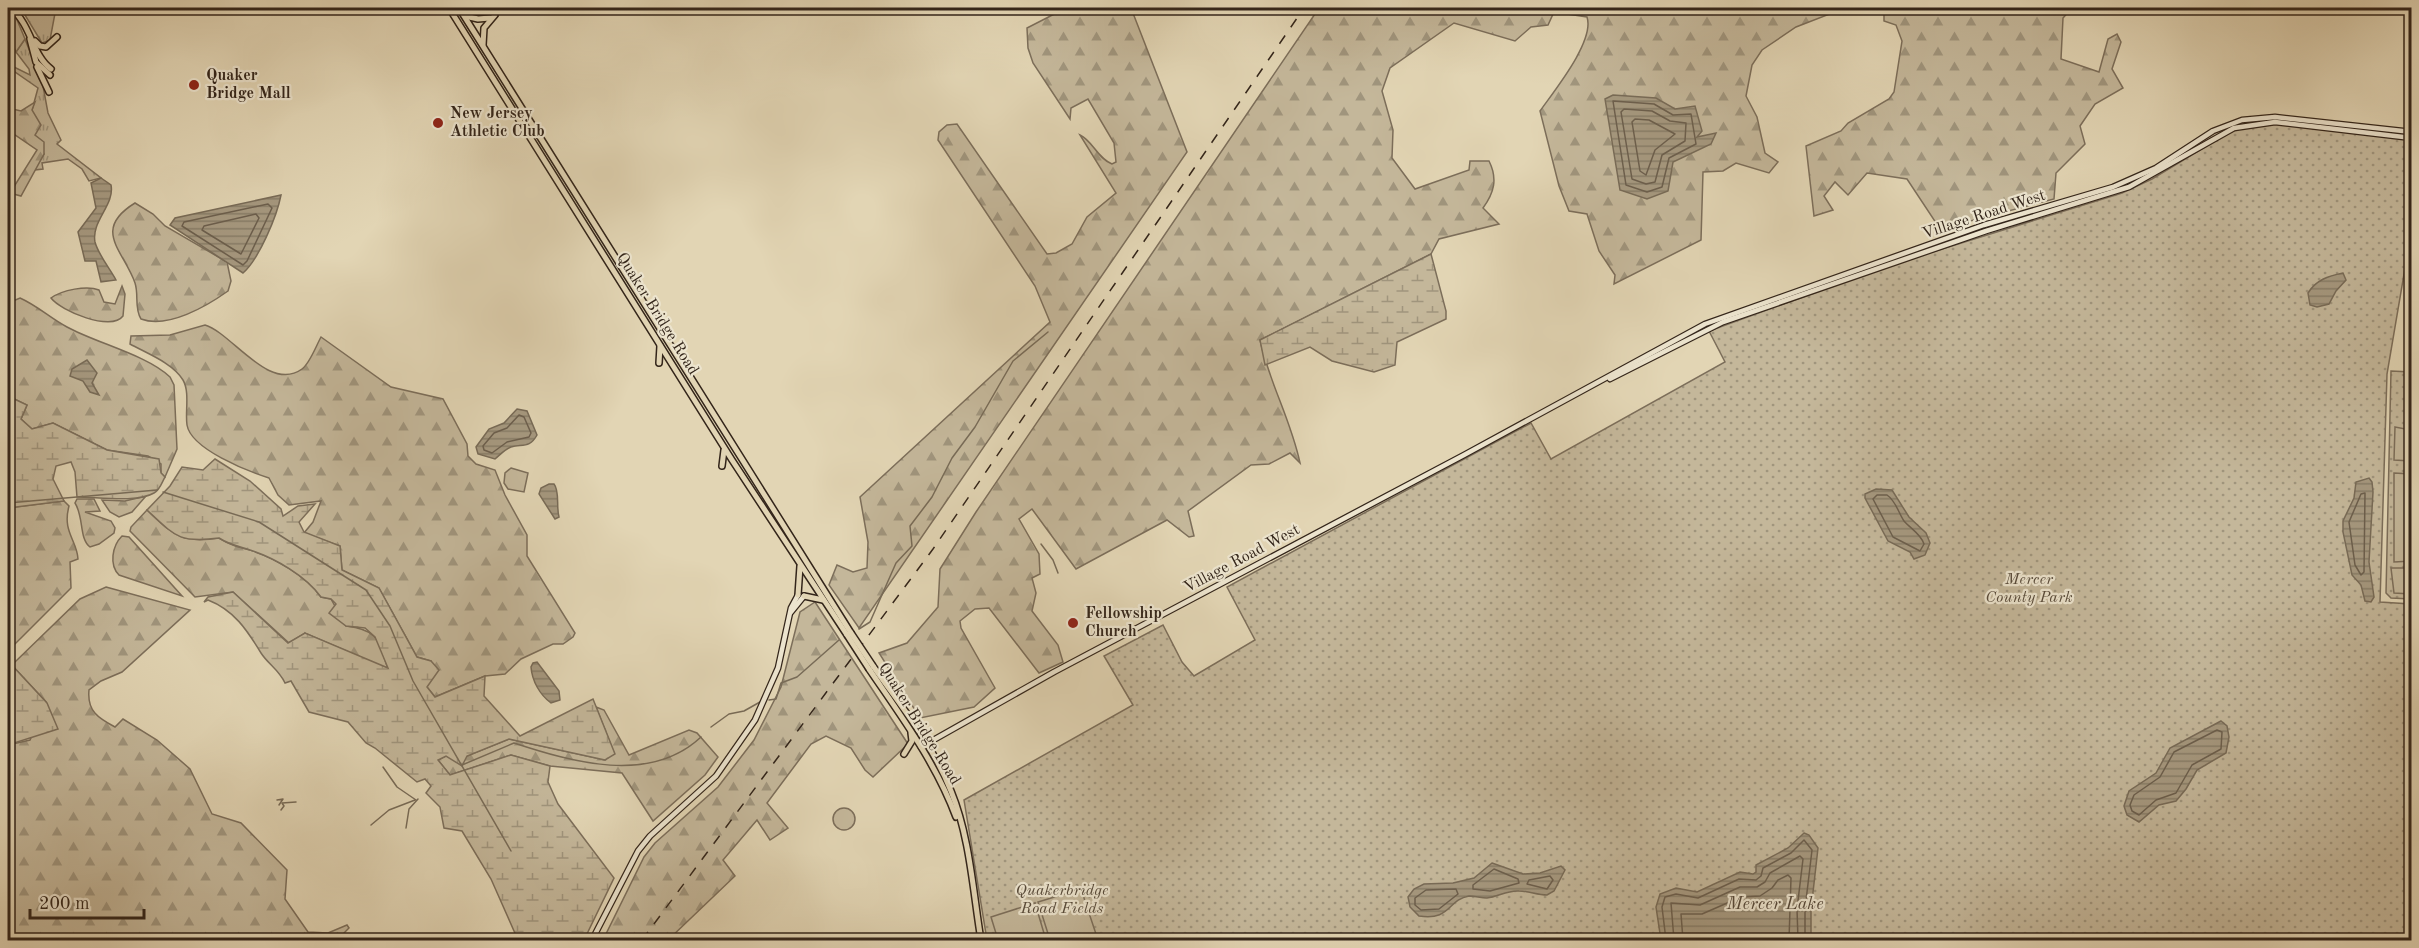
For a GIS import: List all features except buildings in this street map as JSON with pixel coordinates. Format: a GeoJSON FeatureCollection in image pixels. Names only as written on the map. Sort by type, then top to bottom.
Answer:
{"type":"FeatureCollection","features":[{"type":"Feature","properties":{"kind":"main road"},"geometry":{"type":"LineString","coordinates":[[11,8],[19,15],[39,45],[44,47],[51,44],[57,37]]}},
{"type":"Feature","properties":{"kind":"main road","name":"Quaker Bridge Road"},"geometry":{"type":"LineString","coordinates":[[449,8],[723,446],[824,601],[849,634]]}},
{"type":"Feature","properties":{"kind":"main road"},"geometry":{"type":"LineString","coordinates":[[459,8],[483,46]]}},
{"type":"Feature","properties":{"kind":"main road"},"geometry":{"type":"LineString","coordinates":[[464,16],[472,19],[492,16],[484,28],[483,46]]}},
{"type":"Feature","properties":{"kind":"main road"},"geometry":{"type":"LineString","coordinates":[[31,34],[34,57],[49,92]]}},
{"type":"Feature","properties":{"kind":"main road"},"geometry":{"type":"LineString","coordinates":[[31,34],[42,60],[51,72],[40,68],[34,57]]}},
{"type":"Feature","properties":{"kind":"main road","name":"Quaker Bridge Road"},"geometry":{"type":"LineString","coordinates":[[483,46],[849,634],[924,745],[955,801],[966,850],[981,940]]}},
{"type":"Feature","properties":{"kind":"main road","name":"Village Road West"},"geometry":{"type":"LineString","coordinates":[[924,745],[1054,672],[1575,396],[1705,324],[1984,225],[2113,187],[2156,168],[2213,131],[2232,123],[2275,117],[2412,132]]}},
{"type":"Feature","properties":{"kind":"main road","name":"Village Road West"},"geometry":{"type":"LineString","coordinates":[[1575,396],[1723,322],[1967,237],[2129,187],[2234,128],[2275,122],[2412,138]]}},
{"type":"Feature","properties":{"kind":"main road"},"geometry":{"type":"LineString","coordinates":[[659,342],[661,355],[659,363]]}},
{"type":"Feature","properties":{"kind":"main road"},"geometry":{"type":"LineString","coordinates":[[722,466],[723,446]]}},
{"type":"Feature","properties":{"kind":"main road"},"geometry":{"type":"LineString","coordinates":[[592,940],[638,851],[656,830],[705,788],[747,735],[776,675],[789,614],[801,596],[800,564]]}},
{"type":"Feature","properties":{"kind":"main road"},"geometry":{"type":"LineString","coordinates":[[801,596],[817,597],[824,601]]}},
{"type":"Feature","properties":{"kind":"main road","name":"Quaker Bridge Road"},"geometry":{"type":"LineString","coordinates":[[871,667],[911,731],[924,745]]}},
{"type":"Feature","properties":{"kind":"main road"},"geometry":{"type":"LineString","coordinates":[[904,754],[912,741],[911,731]]}},
{"type":"Feature","properties":{"kind":"green space"},"geometry":{"type":"Polygon","coordinates":[[[18,8],[56,8],[50,40],[42,43],[25,15],[18,8]]]}},
{"type":"Feature","properties":{"kind":"green space"},"geometry":{"type":"Polygon","coordinates":[[[1066,8],[1131,8],[1187,152],[859,628],[829,585],[837,565],[853,572],[867,568],[868,542],[860,497],[1050,322],[1035,286],[938,140],[939,132],[947,125],[957,124],[1047,254],[1056,253],[1072,244],[1087,217],[1116,193],[1080,135],[1107,161],[1112,164],[1116,162],[1114,143],[1088,99],[1071,108],[1070,119],[1033,63],[1028,48],[1027,28],[1066,8]]]}},
{"type":"Feature","properties":{"kind":"green space"},"geometry":{"type":"Polygon","coordinates":[[[1319,8],[1838,8],[1835,12],[1796,27],[1762,50],[1752,65],[1746,96],[1757,117],[1765,153],[1778,162],[1769,173],[1736,163],[1723,171],[1703,172],[1701,240],[1614,284],[1615,275],[1599,251],[1587,214],[1569,211],[1559,186],[1540,111],[1572,66],[1579,52],[1588,27],[1587,17],[1554,12],[1548,25],[1531,27],[1515,41],[1454,23],[1390,68],[1382,91],[1393,130],[1392,158],[1415,189],[1469,170],[1470,161],[1489,161],[1494,186],[1483,208],[1499,224],[1439,239],[1431,254],[1260,340],[1300,463],[1290,453],[1269,464],[1251,465],[1188,511],[1194,536],[1189,537],[1167,520],[1076,569],[1032,509],[1019,519],[1039,554],[1040,574],[1032,578],[1036,593],[1032,611],[1058,645],[1063,662],[1039,673],[989,608],[975,609],[960,621],[961,628],[995,688],[974,707],[920,718],[879,653],[907,643],[938,607],[940,569],[976,512],[1319,8]]]}},
{"type":"Feature","properties":{"kind":"green space"},"geometry":{"type":"Polygon","coordinates":[[[1884,8],[2072,8],[2063,18],[2061,59],[2099,72],[2108,39],[2117,34],[2121,42],[2112,69],[2123,88],[2095,104],[2080,126],[2085,144],[2056,173],[2054,199],[1940,229],[1907,179],[1867,173],[1848,195],[1835,182],[1824,196],[1833,210],[1814,216],[1806,146],[1841,131],[1848,123],[1889,99],[1894,92],[1902,41],[1896,25],[1884,21],[1884,8]]]}},
{"type":"Feature","properties":{"kind":"green space"},"geometry":{"type":"Polygon","coordinates":[[[15,15],[25,39],[16,52],[8,34],[9,18],[15,15]]]}},
{"type":"Feature","properties":{"kind":"green space"},"geometry":{"type":"Polygon","coordinates":[[[25,39],[43,86],[48,113],[61,140],[57,144],[101,178],[89,181],[82,169],[68,159],[42,163],[43,169],[34,170],[44,154],[34,135],[32,110],[38,88],[8,67],[8,64],[30,75],[29,69],[16,52],[25,39]]]}},
{"type":"Feature","properties":{"kind":"green space"},"geometry":{"type":"Polygon","coordinates":[[[35,102],[32,110],[41,125],[35,135],[44,142],[44,154],[21,196],[10,193],[37,150],[8,130],[8,108],[21,111],[35,102]]]}},
{"type":"Feature","properties":{"kind":"green space","name":"Mercer County Park"},"geometry":{"type":"Polygon","coordinates":[[[2273,123],[2411,139],[2411,233],[2387,374],[2380,602],[2411,604],[2411,940],[987,940],[964,800],[1133,705],[1104,656],[1163,625],[1182,662],[1194,676],[1255,640],[1227,587],[1531,423],[1551,459],[1725,362],[1709,331],[1897,263],[2122,193],[2152,179],[2238,129],[2273,123]]]}},
{"type":"Feature","properties":{"kind":"green space"},"geometry":{"type":"Polygon","coordinates":[[[135,203],[153,214],[165,226],[227,262],[231,281],[228,291],[198,309],[175,318],[163,321],[141,319],[135,283],[114,241],[113,232],[115,222],[135,203]]]}},
{"type":"Feature","properties":{"kind":"green space"},"geometry":{"type":"Polygon","coordinates":[[[1431,254],[1446,319],[1397,342],[1395,365],[1374,372],[1332,361],[1310,347],[1265,365],[1260,340],[1431,254]]]}},
{"type":"Feature","properties":{"kind":"green space"},"geometry":{"type":"Polygon","coordinates":[[[122,286],[125,294],[123,316],[108,322],[75,314],[51,298],[68,291],[88,288],[99,290],[104,302],[115,304],[122,286]]]}},
{"type":"Feature","properties":{"kind":"green space"},"geometry":{"type":"Polygon","coordinates":[[[20,298],[67,327],[148,362],[170,377],[174,385],[177,449],[165,477],[161,473],[161,464],[148,456],[107,450],[53,423],[32,429],[21,419],[27,405],[8,396],[8,303],[20,298]]]}},
{"type":"Feature","properties":{"kind":"green space"},"geometry":{"type":"Polygon","coordinates":[[[205,325],[216,330],[264,368],[277,373],[289,374],[302,369],[321,337],[391,387],[443,399],[467,444],[468,456],[476,464],[495,470],[505,495],[527,535],[527,556],[575,633],[573,637],[563,644],[553,644],[521,659],[505,674],[485,676],[435,697],[427,687],[431,661],[417,657],[379,588],[342,570],[340,546],[304,533],[313,522],[321,501],[289,505],[278,495],[269,478],[221,458],[198,442],[187,425],[187,396],[185,385],[179,374],[173,368],[130,344],[131,336],[170,335],[205,325]]]}},
{"type":"Feature","properties":{"kind":"green space"},"geometry":{"type":"Polygon","coordinates":[[[2391,371],[2411,372],[2411,599],[2391,598],[2386,593],[2391,371]]]}},
{"type":"Feature","properties":{"kind":"green space"},"geometry":{"type":"Polygon","coordinates":[[[8,396],[27,405],[21,419],[32,429],[53,423],[107,450],[159,459],[161,473],[165,477],[159,488],[154,493],[138,498],[77,497],[75,472],[71,462],[56,466],[53,479],[64,501],[8,508],[8,396]]]}},
{"type":"Feature","properties":{"kind":"green space"},"geometry":{"type":"Polygon","coordinates":[[[2395,427],[2411,430],[2411,461],[2394,460],[2395,427]]]}},
{"type":"Feature","properties":{"kind":"green space"},"geometry":{"type":"Polygon","coordinates":[[[215,459],[250,481],[281,509],[283,516],[298,506],[315,504],[299,522],[304,532],[340,546],[342,570],[379,588],[417,657],[431,661],[439,670],[427,687],[435,697],[485,676],[484,696],[520,736],[593,699],[615,754],[605,760],[509,739],[467,756],[462,766],[446,756],[438,760],[450,775],[511,755],[550,766],[548,782],[558,804],[614,878],[584,940],[518,940],[491,879],[462,831],[444,828],[440,807],[426,793],[431,786],[425,779],[417,782],[366,743],[348,722],[309,712],[291,681],[285,683],[233,615],[217,604],[208,600],[204,602],[208,597],[233,592],[288,643],[305,633],[388,668],[375,637],[365,628],[346,626],[329,613],[336,604],[331,599],[321,597],[307,582],[289,569],[270,558],[219,538],[195,540],[179,536],[147,510],[170,486],[182,467],[203,470],[215,459]]]}},
{"type":"Feature","properties":{"kind":"green space"},"geometry":{"type":"Polygon","coordinates":[[[511,468],[528,473],[524,492],[508,489],[504,483],[505,473],[511,468]]]}},
{"type":"Feature","properties":{"kind":"green space"},"geometry":{"type":"Polygon","coordinates":[[[2394,473],[2411,474],[2412,561],[2394,562],[2394,473]]]}},
{"type":"Feature","properties":{"kind":"green space"},"geometry":{"type":"Polygon","coordinates":[[[146,496],[132,512],[119,517],[110,512],[102,500],[125,501],[146,496]]]}},
{"type":"Feature","properties":{"kind":"green space"},"geometry":{"type":"Polygon","coordinates":[[[77,499],[94,499],[100,511],[85,512],[111,521],[115,528],[114,533],[99,544],[90,547],[84,539],[80,515],[75,503],[77,499]]]}},
{"type":"Feature","properties":{"kind":"green space"},"geometry":{"type":"Polygon","coordinates":[[[64,501],[69,506],[67,523],[78,559],[70,562],[71,588],[8,651],[8,508],[64,501]]]}},
{"type":"Feature","properties":{"kind":"green space"},"geometry":{"type":"Polygon","coordinates":[[[147,510],[179,536],[196,540],[219,538],[270,558],[289,569],[315,589],[321,597],[331,599],[346,626],[365,630],[376,638],[388,669],[305,633],[289,643],[233,592],[195,597],[130,531],[147,510]]]}},
{"type":"Feature","properties":{"kind":"green space"},"geometry":{"type":"Polygon","coordinates":[[[122,536],[129,537],[182,596],[119,575],[114,566],[113,556],[122,536]]]}},
{"type":"Feature","properties":{"kind":"green space"},"geometry":{"type":"Polygon","coordinates":[[[2391,568],[2405,568],[2411,573],[2411,594],[2394,593],[2391,568]]]}},
{"type":"Feature","properties":{"kind":"green space"},"geometry":{"type":"Polygon","coordinates":[[[106,587],[190,610],[122,672],[101,681],[89,690],[92,709],[99,717],[115,727],[123,719],[157,740],[190,769],[212,814],[241,823],[287,870],[285,899],[308,932],[328,933],[347,925],[349,928],[337,940],[8,940],[8,745],[30,740],[46,702],[8,661],[8,654],[15,662],[80,599],[106,587]]]}},
{"type":"Feature","properties":{"kind":"green space"},"geometry":{"type":"Polygon","coordinates":[[[815,602],[908,744],[873,777],[865,770],[851,748],[826,736],[811,744],[767,803],[788,828],[770,840],[757,820],[723,860],[735,876],[668,940],[603,940],[644,857],[655,843],[718,787],[754,740],[781,687],[800,612],[815,602]]]}},
{"type":"Feature","properties":{"kind":"green space"},"geometry":{"type":"Polygon","coordinates":[[[8,661],[47,703],[58,729],[8,745],[8,661]]]}},
{"type":"Feature","properties":{"kind":"green space"},"geometry":{"type":"Polygon","coordinates":[[[596,707],[604,710],[629,755],[689,730],[697,733],[718,757],[705,775],[653,821],[622,773],[550,766],[511,755],[450,775],[438,760],[446,756],[467,756],[509,739],[605,760],[614,753],[596,707]]]}},
{"type":"Feature","properties":{"kind":"green space"},"geometry":{"type":"Polygon","coordinates":[[[844,808],[852,811],[855,819],[852,827],[844,830],[836,827],[833,819],[836,811],[844,808]]]}},
{"type":"Feature","properties":{"kind":"green space","name":"Quakerbridge Road Fields"},"geometry":{"type":"Polygon","coordinates":[[[1081,889],[1098,940],[1050,940],[1038,902],[1081,889]]]}},
{"type":"Feature","properties":{"kind":"green space"},"geometry":{"type":"Polygon","coordinates":[[[1035,903],[1046,940],[998,940],[991,917],[1035,903]]]}},
{"type":"Feature","properties":{"kind":"water"},"geometry":{"type":"Polygon","coordinates":[[[1613,95],[1656,98],[1675,109],[1695,106],[1702,131],[1697,137],[1716,133],[1711,144],[1673,162],[1668,191],[1647,199],[1620,190],[1605,99],[1613,95]]]}},
{"type":"Feature","properties":{"kind":"water"},"geometry":{"type":"Polygon","coordinates":[[[101,178],[111,185],[111,192],[110,199],[96,227],[95,242],[116,280],[101,282],[96,261],[85,261],[78,232],[96,208],[91,183],[101,178]]]}},
{"type":"Feature","properties":{"kind":"water"},"geometry":{"type":"Polygon","coordinates":[[[281,195],[266,237],[255,258],[243,273],[170,225],[175,218],[281,195]]]}},
{"type":"Feature","properties":{"kind":"water"},"geometry":{"type":"Polygon","coordinates":[[[2343,273],[2346,280],[2336,291],[2329,304],[2317,307],[2310,305],[2308,293],[2315,285],[2327,277],[2343,273]]]}},
{"type":"Feature","properties":{"kind":"water"},"geometry":{"type":"Polygon","coordinates":[[[87,360],[97,373],[92,383],[99,395],[90,392],[83,381],[70,376],[72,369],[87,360]]]}},
{"type":"Feature","properties":{"kind":"water"},"geometry":{"type":"Polygon","coordinates":[[[517,409],[527,411],[537,435],[532,442],[509,448],[495,459],[478,454],[476,447],[489,429],[504,423],[517,409]]]}},
{"type":"Feature","properties":{"kind":"water"},"geometry":{"type":"Polygon","coordinates":[[[2369,478],[2373,492],[2369,562],[2374,597],[2371,602],[2365,601],[2361,585],[2352,575],[2343,532],[2343,521],[2354,498],[2356,482],[2369,478]]]}},
{"type":"Feature","properties":{"kind":"water"},"geometry":{"type":"Polygon","coordinates":[[[554,484],[557,491],[559,517],[555,519],[539,494],[541,488],[554,484]]]}},
{"type":"Feature","properties":{"kind":"water"},"geometry":{"type":"Polygon","coordinates":[[[1876,489],[1892,490],[1909,517],[1926,533],[1930,543],[1925,555],[1914,559],[1910,552],[1888,541],[1865,498],[1865,494],[1876,489]]]}},
{"type":"Feature","properties":{"kind":"water"},"geometry":{"type":"Polygon","coordinates":[[[537,662],[559,691],[560,700],[551,703],[537,687],[531,667],[537,662]]]}},
{"type":"Feature","properties":{"kind":"water"},"geometry":{"type":"Polygon","coordinates":[[[2221,721],[2227,726],[2229,737],[2226,753],[2197,770],[2176,801],[2159,805],[2139,822],[2127,815],[2124,806],[2129,791],[2156,773],[2170,748],[2221,721]]]}},
{"type":"Feature","properties":{"kind":"water","name":"Mercer Lake"},"geometry":{"type":"Polygon","coordinates":[[[1804,833],[1809,835],[1818,848],[1811,910],[1811,940],[1661,940],[1656,907],[1660,894],[1676,888],[1697,892],[1740,872],[1753,874],[1756,872],[1756,865],[1788,848],[1804,833]]]}},
{"type":"Feature","properties":{"kind":"water"},"geometry":{"type":"Polygon","coordinates":[[[1492,863],[1523,874],[1540,873],[1561,866],[1565,870],[1554,891],[1547,895],[1515,891],[1487,898],[1469,896],[1462,898],[1443,913],[1429,917],[1419,916],[1410,907],[1408,897],[1414,889],[1424,884],[1453,883],[1474,878],[1492,863]]]}},
{"type":"Feature","properties":{"kind":"waterway"},"geometry":{"type":"LineString","coordinates":[[859,629],[870,622],[896,563],[912,546],[910,526],[932,497],[952,458],[975,427],[1013,361],[1048,332]]}},
{"type":"Feature","properties":{"kind":"waterway"},"geometry":{"type":"LineString","coordinates":[[8,503],[157,490]]}},
{"type":"Feature","properties":{"kind":"waterway"},"geometry":{"type":"LineString","coordinates":[[163,492],[259,522],[366,590],[390,626],[413,681],[511,851]]}},
{"type":"Feature","properties":{"kind":"waterway"},"geometry":{"type":"LineString","coordinates":[[1041,544],[1053,560],[1058,573]]}},
{"type":"Feature","properties":{"kind":"waterway"},"geometry":{"type":"LineString","coordinates":[[769,700],[776,699],[781,683],[797,677],[839,640]]}},
{"type":"Feature","properties":{"kind":"waterway"},"geometry":{"type":"LineString","coordinates":[[711,727],[729,714],[744,711],[760,702]]}},
{"type":"Feature","properties":{"kind":"waterway"},"geometry":{"type":"LineString","coordinates":[[462,765],[514,743],[585,762],[635,765],[658,761],[681,752],[701,737]]}},
{"type":"Feature","properties":{"kind":"waterway"},"geometry":{"type":"LineString","coordinates":[[383,767],[397,787],[416,800]]}},
{"type":"Feature","properties":{"kind":"waterway"},"geometry":{"type":"LineString","coordinates":[[277,800],[283,799],[279,805]]}},
{"type":"Feature","properties":{"kind":"waterway"},"geometry":{"type":"LineString","coordinates":[[406,828],[409,809],[418,799]]}},
{"type":"Feature","properties":{"kind":"waterway"},"geometry":{"type":"LineString","coordinates":[[371,825],[389,810],[415,800]]}},
{"type":"Feature","properties":{"kind":"waterway"},"geometry":{"type":"LineString","coordinates":[[281,810],[284,806],[282,803],[296,802]]}},
{"type":"Feature","properties":{"kind":"waterway"},"geometry":{"type":"LineString","coordinates":[[343,940],[346,934]]}},
{"type":"Feature","properties":{"kind":"railway"},"geometry":{"type":"LineString","coordinates":[[642,940],[933,549],[1304,8]]}},
{"type":"Feature","properties":{"kind":"place","name":"Quaker Bridge Mall"},"geometry":{"type":"Point","coordinates":[194,85]}},
{"type":"Feature","properties":{"kind":"place","name":"New Jersey Athletic Club"},"geometry":{"type":"Point","coordinates":[438,123]}},
{"type":"Feature","properties":{"kind":"place","name":"Fellowship Church"},"geometry":{"type":"Point","coordinates":[1073,623]}}]}
